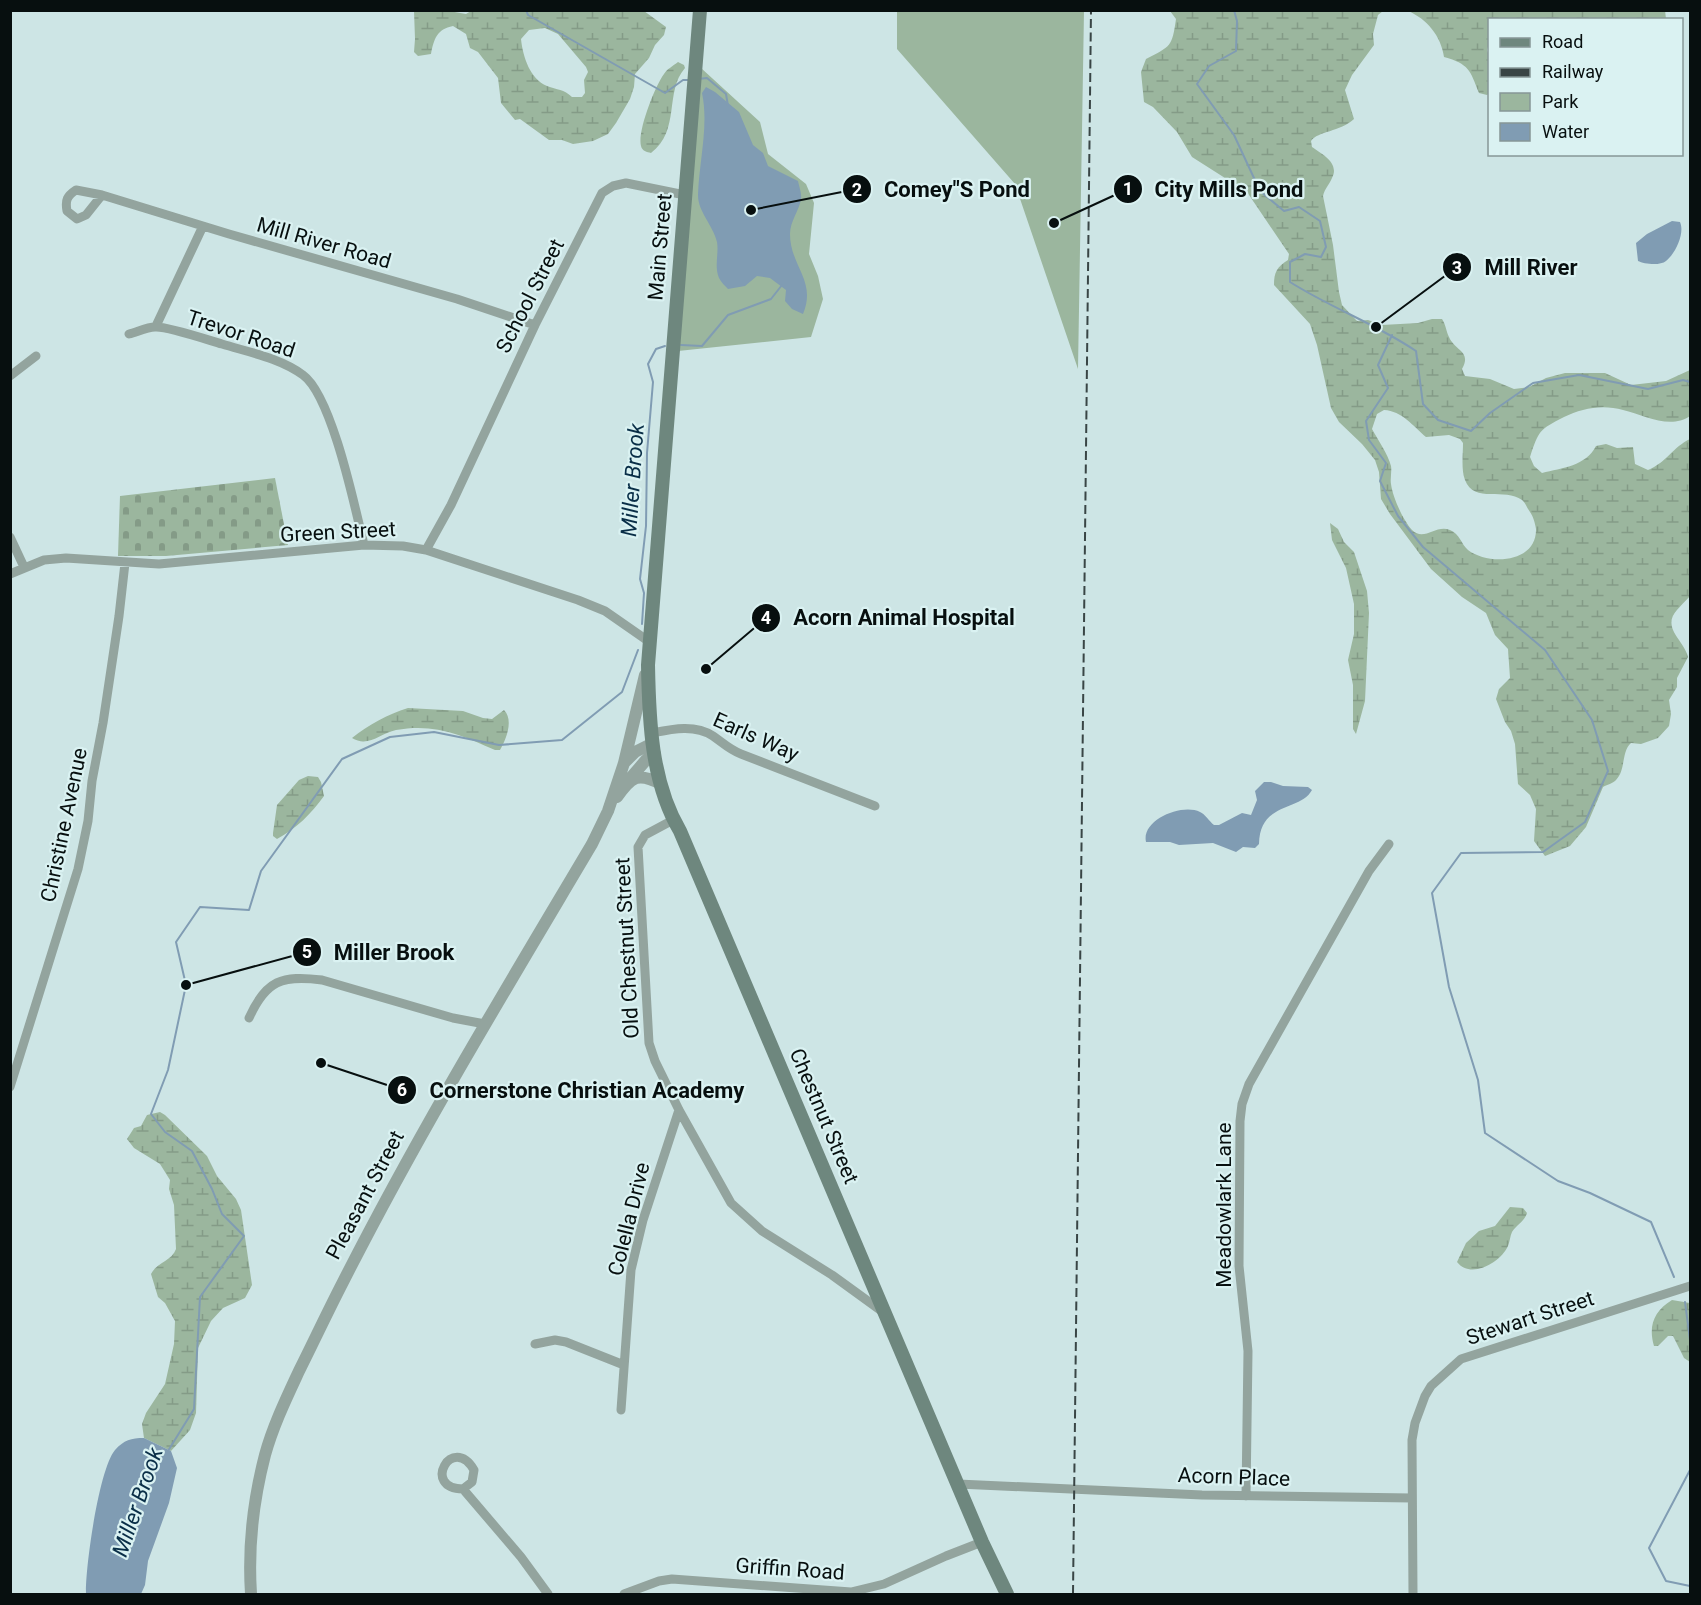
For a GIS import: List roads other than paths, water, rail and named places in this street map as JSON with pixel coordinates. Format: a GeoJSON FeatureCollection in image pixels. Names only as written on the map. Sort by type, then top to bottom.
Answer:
{"type":"FeatureCollection","features":[{"type":"Feature","properties":{"kind":"main road","name":"Main Street"},"geometry":{"type":"LineString","coordinates":[[651,643],[700,10]]}},
{"type":"Feature","properties":{"kind":"main road","name":"Chestnut Street"},"geometry":{"type":"LineString","coordinates":[[651,643],[648,665],[653,744],[661,784],[673,820],[680,831],[982,1542],[1007,1594]]}},
{"type":"Feature","properties":{"kind":"street","name":"School Street"},"geometry":{"type":"LineString","coordinates":[[426,550],[455,496],[535,325],[602,193],[613,186],[626,183],[685,195]]}},
{"type":"Feature","properties":{"kind":"street","name":"Mill River Road"},"geometry":{"type":"LineString","coordinates":[[102,195],[457,299],[535,325]]}},
{"type":"Feature","properties":{"kind":"street"},"geometry":{"type":"LineString","coordinates":[[156,326],[203,226]]}},
{"type":"Feature","properties":{"kind":"street","name":"Trevor Road"},"geometry":{"type":"LineString","coordinates":[[129,334],[156,326],[252,353],[289,367],[309,381],[317,392],[330,421],[347,476],[364,545]]}},
{"type":"Feature","properties":{"kind":"street"},"geometry":{"type":"LineString","coordinates":[[10,376],[36,356]]}},
{"type":"Feature","properties":{"kind":"street"},"geometry":{"type":"LineString","coordinates":[[10,537],[24,567]]}},
{"type":"Feature","properties":{"kind":"street","name":"Green Street"},"geometry":{"type":"LineString","coordinates":[[10,574],[44,560],[66,558],[159,564],[364,545],[403,546],[426,550],[578,600],[605,611],[651,643]]}},
{"type":"Feature","properties":{"kind":"street","name":"Christine Avenue"},"geometry":{"type":"LineString","coordinates":[[10,1087],[78,869],[88,821],[125,563]]}},
{"type":"Feature","properties":{"kind":"street","name":"Pleasant Street"},"geometry":{"type":"LineString","coordinates":[[251,1594],[250,1552],[253,1518],[265,1455],[275,1422],[372,1223],[425,1126],[592,844],[608,811],[624,763],[648,665]]}},
{"type":"Feature","properties":{"kind":"street","name":"Earls Way"},"geometry":{"type":"LineString","coordinates":[[653,744],[681,729],[692,728],[711,734],[729,749],[875,806]]}},
{"type":"Feature","properties":{"kind":"street"},"geometry":{"type":"LineString","coordinates":[[624,763],[635,752],[653,744]]}},
{"type":"Feature","properties":{"kind":"street","name":"Pleasant Street"},"geometry":{"type":"LineString","coordinates":[[608,811],[653,744]]}},
{"type":"Feature","properties":{"kind":"street"},"geometry":{"type":"LineString","coordinates":[[626,784],[632,779],[644,776],[661,784]]}},
{"type":"Feature","properties":{"kind":"street","name":"Old Chestnut Street"},"geometry":{"type":"LineString","coordinates":[[673,820],[645,835],[638,847],[649,1043],[655,1061],[679,1110],[731,1203],[762,1231],[832,1275],[887,1316]]}},
{"type":"Feature","properties":{"kind":"street","name":"Meadowlark Lane"},"geometry":{"type":"LineString","coordinates":[[1246,1496],[1248,1351],[1239,1247],[1242,1104],[1250,1084],[1363,881],[1389,844]]}},
{"type":"Feature","properties":{"kind":"street"},"geometry":{"type":"LineString","coordinates":[[249,1018],[257,1001],[277,982],[289,978],[303,978],[322,980],[453,1018],[485,1024]]}},
{"type":"Feature","properties":{"kind":"street","name":"Colella Drive"},"geometry":{"type":"LineString","coordinates":[[621,1410],[631,1270],[643,1220],[679,1110]]}},
{"type":"Feature","properties":{"kind":"street","name":"Stewart Street"},"geometry":{"type":"LineString","coordinates":[[1412,1498],[1412,1440],[1415,1423],[1431,1386],[1461,1359],[1690,1286]]}},
{"type":"Feature","properties":{"kind":"street"},"geometry":{"type":"LineString","coordinates":[[535,1344],[555,1340],[566,1342],[624,1365]]}},
{"type":"Feature","properties":{"kind":"street","name":"Acorn Place"},"geometry":{"type":"LineString","coordinates":[[958,1484],[1246,1496],[1412,1498]]}},
{"type":"Feature","properties":{"kind":"street"},"geometry":{"type":"LineString","coordinates":[[463,1489],[521,1557],[548,1594]]}},
{"type":"Feature","properties":{"kind":"street"},"geometry":{"type":"LineString","coordinates":[[1412,1498],[1413,1594]]}},
{"type":"Feature","properties":{"kind":"street","name":"Griffin Road"},"geometry":{"type":"LineString","coordinates":[[624,1594],[659,1581],[672,1579],[816,1593],[851,1592],[874,1588],[982,1542]]}},
{"type":"Feature","properties":{"kind":"water"},"geometry":{"type":"Polygon","coordinates":[[[706,87],[739,112],[753,145],[763,153],[768,166],[798,181],[801,199],[790,234],[791,245],[807,292],[803,314],[792,309],[785,301],[786,290],[770,278],[757,276],[745,286],[728,289],[719,278],[717,242],[700,207],[698,195],[704,131],[702,93],[706,87]]]}},
{"type":"Feature","properties":{"kind":"water"},"geometry":{"type":"Polygon","coordinates":[[[1672,221],[1680,222],[1681,232],[1679,243],[1670,257],[1663,263],[1656,264],[1638,261],[1636,243],[1647,234],[1672,221]]]}},
{"type":"Feature","properties":{"kind":"water"},"geometry":{"type":"Polygon","coordinates":[[[1264,782],[1283,786],[1308,787],[1312,790],[1299,802],[1281,809],[1266,821],[1261,830],[1259,844],[1255,848],[1243,847],[1236,852],[1213,843],[1179,845],[1170,842],[1146,842],[1146,834],[1156,820],[1174,812],[1192,810],[1200,812],[1214,825],[1219,825],[1242,813],[1251,815],[1257,800],[1255,791],[1264,782]]]}},
{"type":"Feature","properties":{"kind":"water"},"geometry":{"type":"Polygon","coordinates":[[[144,1438],[171,1451],[177,1468],[169,1503],[148,1561],[145,1585],[141,1594],[86,1594],[94,1519],[109,1461],[115,1450],[125,1442],[144,1438]]]}},
{"type":"Feature","properties":{"kind":"waterway","name":"Miller Brook"},"geometry":{"type":"LineString","coordinates":[[526,10],[528,15],[665,93],[683,80],[690,80]]}},
{"type":"Feature","properties":{"kind":"waterway"},"geometry":{"type":"LineString","coordinates":[[1234,10],[1237,21],[1236,51],[1209,66],[1197,84],[1234,135],[1260,191],[1284,211],[1299,207],[1320,221],[1326,247],[1321,257],[1305,254],[1290,262],[1290,282],[1416,351],[1423,404],[1438,420],[1471,431],[1490,413],[1533,383],[1579,375],[1648,389],[1683,380],[1690,382]]}},
{"type":"Feature","properties":{"kind":"waterway","name":"Miller Brook"},"geometry":{"type":"LineString","coordinates":[[698,79],[707,78],[726,94],[728,106]]}},
{"type":"Feature","properties":{"kind":"waterway","name":"Miller Brook"},"geometry":{"type":"LineString","coordinates":[[681,345],[702,346],[728,315],[771,299],[782,285]]}},
{"type":"Feature","properties":{"kind":"waterway"},"geometry":{"type":"LineString","coordinates":[[1392,335],[1378,365],[1388,388],[1366,421],[1369,440],[1386,463],[1380,481],[1398,516],[1423,547],[1545,650],[1592,720],[1608,771],[1585,822],[1543,852],[1461,853],[1432,893],[1449,987],[1478,1080],[1485,1133],[1558,1181],[1590,1193],[1651,1222],[1674,1277]]}},
{"type":"Feature","properties":{"kind":"waterway","name":"Miller Brook"},"geometry":{"type":"LineString","coordinates":[[642,624],[644,593],[640,579],[646,526],[647,453],[653,382],[648,364],[656,349],[665,346]]}},
{"type":"Feature","properties":{"kind":"waterway","name":"Miller Brook"},"geometry":{"type":"LineString","coordinates":[[168,1451],[194,1409],[200,1297],[244,1236],[222,1214],[192,1151],[165,1132],[151,1114],[168,1070],[186,985],[176,942],[200,907],[249,910],[261,871],[342,759],[390,737],[434,732],[499,745],[562,740],[622,692],[638,650]]}},
{"type":"Feature","properties":{"kind":"waterway"},"geometry":{"type":"LineString","coordinates":[[1685,1302],[1690,1340]]}},
{"type":"Feature","properties":{"kind":"waterway"},"geometry":{"type":"LineString","coordinates":[[1690,1470],[1649,1548],[1666,1581],[1690,1586]]}},
{"type":"Feature","properties":{"kind":"railway"},"geometry":{"type":"LineString","coordinates":[[1073,1594],[1091,10]]}},
{"type":"Feature","properties":{"kind":"place","name":"Comey\"S Pond"},"geometry":{"type":"Point","coordinates":[751,210]}},
{"type":"Feature","properties":{"kind":"place","name":"City Mills Pond"},"geometry":{"type":"Point","coordinates":[1054,223]}},
{"type":"Feature","properties":{"kind":"place","name":"Mill River"},"geometry":{"type":"Point","coordinates":[1376,327]}},
{"type":"Feature","properties":{"kind":"place","name":"Acorn Animal Hospital"},"geometry":{"type":"Point","coordinates":[706,669]}},
{"type":"Feature","properties":{"kind":"place","name":"Miller Brook"},"geometry":{"type":"Point","coordinates":[186,985]}},
{"type":"Feature","properties":{"kind":"place","name":"Cornerstone Christian Academy"},"geometry":{"type":"Point","coordinates":[321,1063]}}]}
